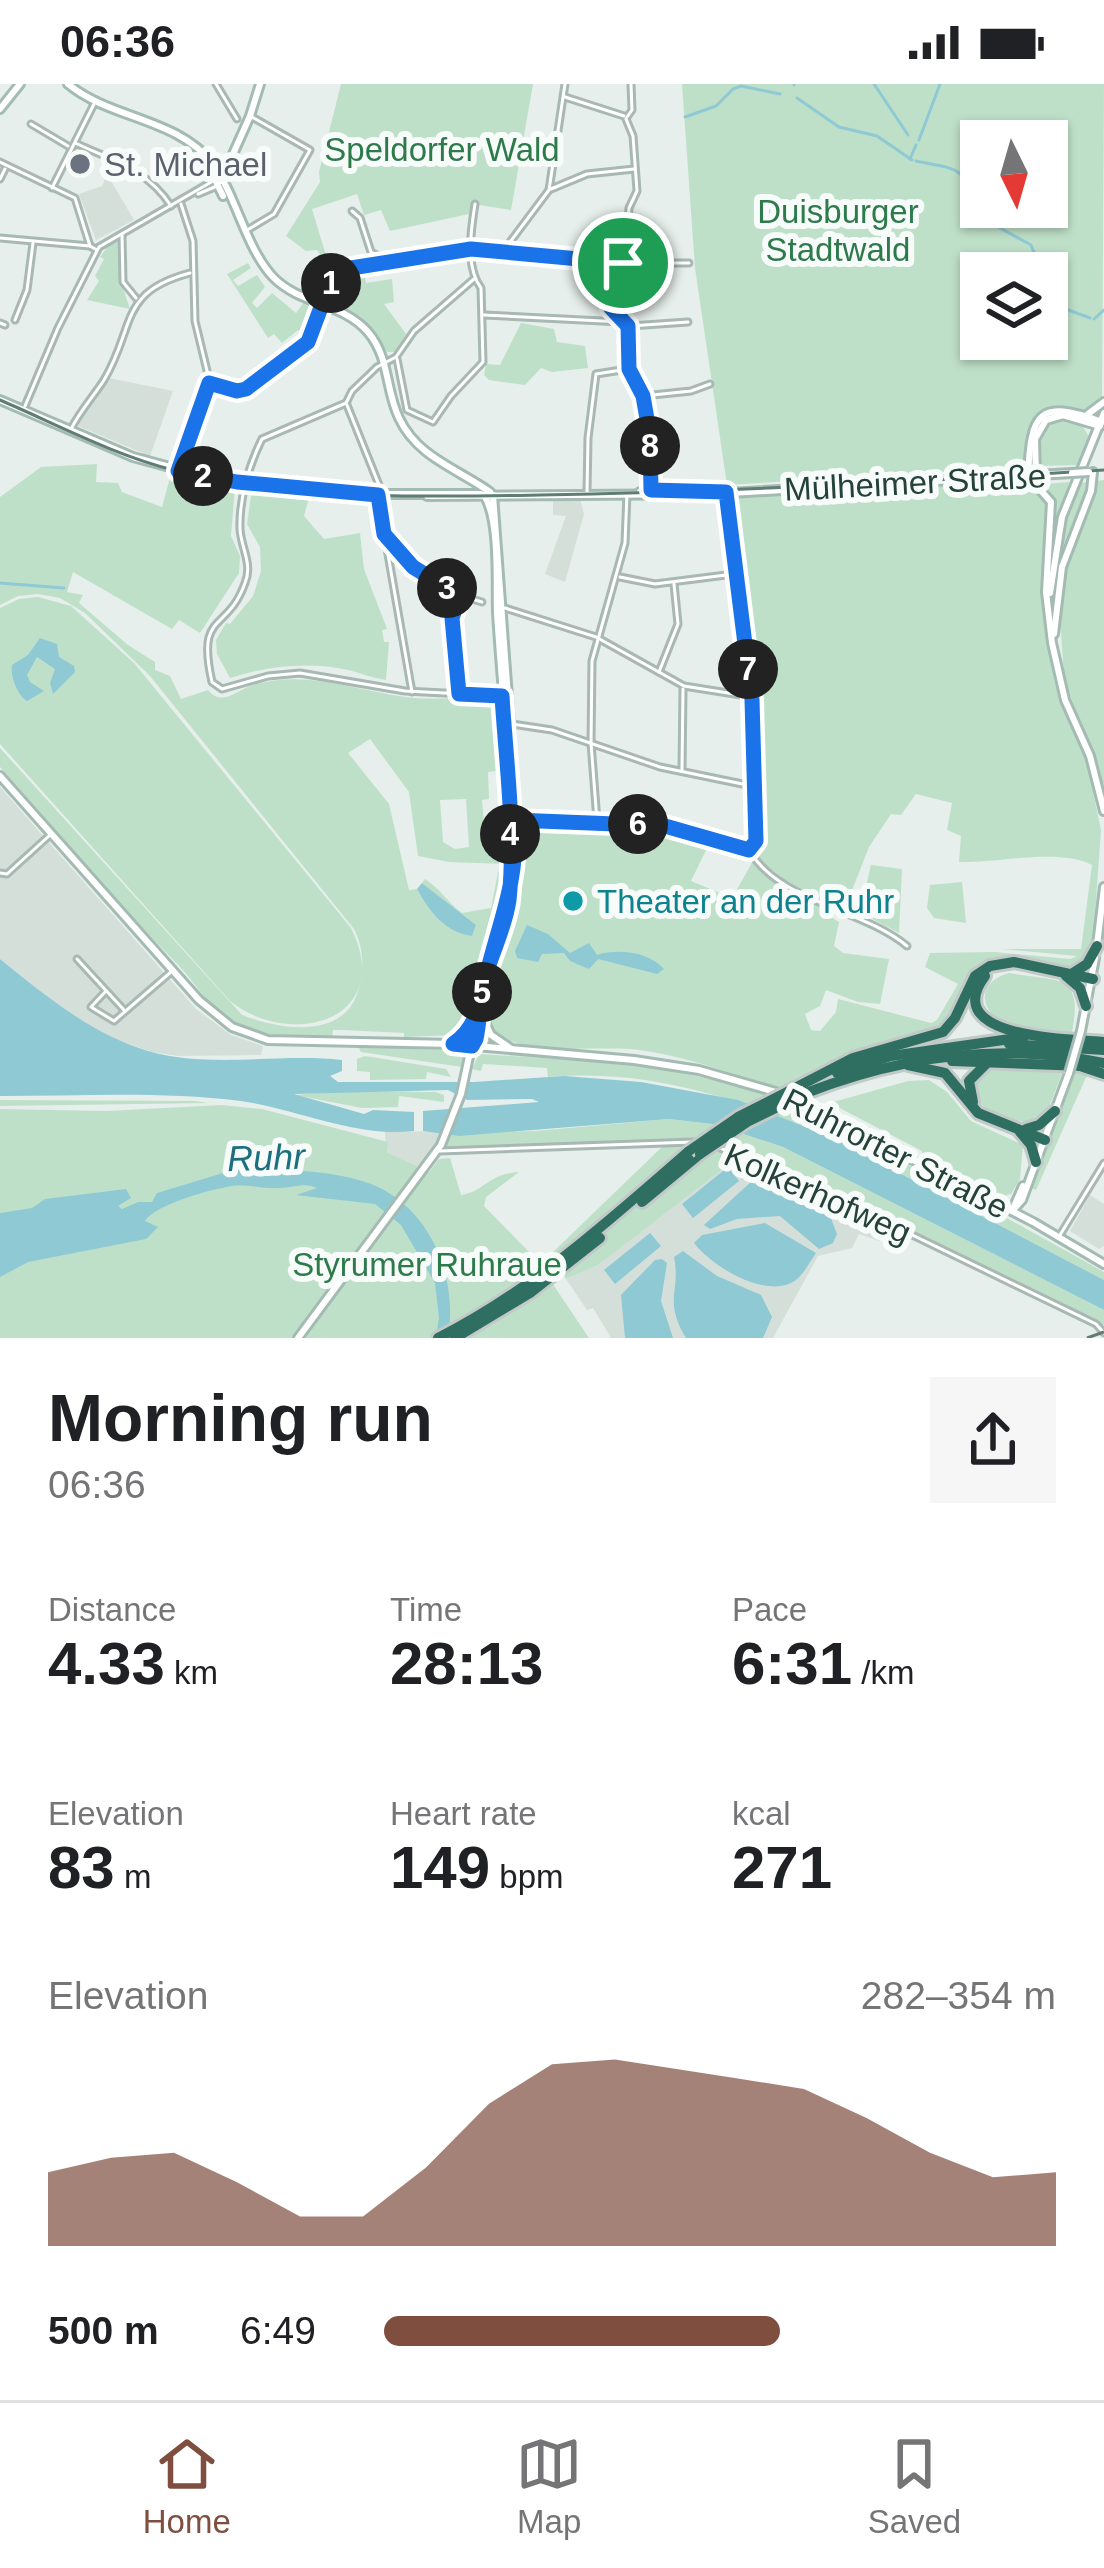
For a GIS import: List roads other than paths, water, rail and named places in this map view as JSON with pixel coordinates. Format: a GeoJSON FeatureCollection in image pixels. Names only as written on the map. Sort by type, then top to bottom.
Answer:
{"type":"FeatureCollection","features":[{"type":"Feature","properties":{"kind":"highway"},"geometry":{"type":"LineString","coordinates":[[1096,946],[1087,964],[1070,975],[1003,967],[987,974],[976,993],[980,1012],[990,1023],[1019,1033],[1104,1046]]}},
{"type":"Feature","properties":{"kind":"highway"},"geometry":{"type":"LineString","coordinates":[[800,1090],[853,1058],[943,1032],[975,976],[990,966],[1014,962],[1096,980]]}},
{"type":"Feature","properties":{"kind":"highway"},"geometry":{"type":"LineString","coordinates":[[1070,975],[1086,1006]]}},
{"type":"Feature","properties":{"kind":"highway"},"geometry":{"type":"LineString","coordinates":[[455,1338],[559,1267],[738,1117],[891,1056],[1052,1036]]}},
{"type":"Feature","properties":{"kind":"highway"},"geometry":{"type":"LineString","coordinates":[[964,1045],[1104,1046]]}},
{"type":"Feature","properties":{"kind":"highway"},"geometry":{"type":"LineString","coordinates":[[800,1090],[898,1063],[968,1053],[1025,1053],[1104,1068]]}},
{"type":"Feature","properties":{"kind":"highway"},"geometry":{"type":"LineString","coordinates":[[918,1059],[1104,1068]]}},
{"type":"Feature","properties":{"kind":"highway"},"geometry":{"type":"LineString","coordinates":[[1000,1060],[974,1072],[969,1094],[988,1114],[1021,1130],[1036,1162]]}},
{"type":"Feature","properties":{"kind":"highway"},"geometry":{"type":"LineString","coordinates":[[898,1063],[945,1073],[978,1113],[1046,1137]]}},
{"type":"Feature","properties":{"kind":"highway"},"geometry":{"type":"LineString","coordinates":[[1021,1130],[1042,1124],[1055,1112]]}},
{"type":"Feature","properties":{"kind":"highway"},"geometry":{"type":"LineString","coordinates":[[438,1338],[559,1267]]}},
{"type":"Feature","properties":{"kind":"main road"},"geometry":{"type":"LineString","coordinates":[[0,109],[20,84]]}},
{"type":"Feature","properties":{"kind":"main road"},"geometry":{"type":"LineString","coordinates":[[68,84],[95,101],[179,136],[212,163],[218,180]]}},
{"type":"Feature","properties":{"kind":"main road"},"geometry":{"type":"LineString","coordinates":[[218,180],[250,116],[260,84]]}},
{"type":"Feature","properties":{"kind":"main road"},"geometry":{"type":"LineString","coordinates":[[204,156],[272,276],[295,293],[324,302],[359,323],[385,362],[405,430],[458,477],[488,495],[500,606],[516,868],[456,1111],[427,1167],[298,1338]]}},
{"type":"Feature","properties":{"kind":"main road"},"geometry":{"type":"LineString","coordinates":[[212,163],[227,159]]}},
{"type":"Feature","properties":{"kind":"main road"},"geometry":{"type":"LineString","coordinates":[[1084,416],[1104,402]]}},
{"type":"Feature","properties":{"kind":"main road"},"geometry":{"type":"LineString","coordinates":[[2,403],[133,458],[178,471],[246,483],[427,496],[488,495]]}},
{"type":"Feature","properties":{"kind":"main road"},"geometry":{"type":"LineString","coordinates":[[1102,420],[1058,410],[1039,419],[1029,438],[1032,476],[1051,502],[1046,592],[1052,643],[1065,700],[1099,782],[1104,811]]}},
{"type":"Feature","properties":{"kind":"main road"},"geometry":{"type":"LineString","coordinates":[[1032,476],[1038,429],[1054,416],[1102,420]]}},
{"type":"Feature","properties":{"kind":"main road"},"geometry":{"type":"LineString","coordinates":[[1073,417],[1089,430],[1094,444]]}},
{"type":"Feature","properties":{"kind":"main road"},"geometry":{"type":"LineString","coordinates":[[1050,620],[1057,535],[1102,420]]}},
{"type":"Feature","properties":{"kind":"main road","name":"Mülheimer Straße"},"geometry":{"type":"LineString","coordinates":[[488,495],[726,492],[1104,471]]}},
{"type":"Feature","properties":{"kind":"main road"},"geometry":{"type":"LineString","coordinates":[[1052,643],[1062,567],[1091,491],[1091,472]]}},
{"type":"Feature","properties":{"kind":"main road"},"geometry":{"type":"LineString","coordinates":[[458,477],[460,492]]}},
{"type":"Feature","properties":{"kind":"main road"},"geometry":{"type":"LineString","coordinates":[[427,496],[488,495]]}},
{"type":"Feature","properties":{"kind":"main road"},"geometry":{"type":"LineString","coordinates":[[505,695],[512,820]]}},
{"type":"Feature","properties":{"kind":"main road","name":"Ruhrorter Straße"},"geometry":{"type":"LineString","coordinates":[[0,776],[220,1020],[254,1036],[278,1041],[453,1044],[658,1063],[745,1082],[824,1113],[1104,1264]]}},
{"type":"Feature","properties":{"kind":"main road"},"geometry":{"type":"LineString","coordinates":[[1012,1211],[1073,1069],[1096,980],[1104,887]]}},
{"type":"Feature","properties":{"kind":"main road"},"geometry":{"type":"LineString","coordinates":[[472,1046],[479,1010]]}},
{"type":"Feature","properties":{"kind":"main road"},"geometry":{"type":"LineString","coordinates":[[479,1010],[491,1036],[513,1050]]}},
{"type":"Feature","properties":{"kind":"main road"},"geometry":{"type":"LineString","coordinates":[[453,1044],[474,1024]]}},
{"type":"Feature","properties":{"kind":"main road"},"geometry":{"type":"LineString","coordinates":[[995,1202],[1021,1196]]}},
{"type":"Feature","properties":{"kind":"main road"},"geometry":{"type":"LineString","coordinates":[[1021,1196],[1033,1222]]}},
{"type":"Feature","properties":{"kind":"street"},"geometry":{"type":"LineString","coordinates":[[217,84],[237,118]]}},
{"type":"Feature","properties":{"kind":"street"},"geometry":{"type":"LineString","coordinates":[[503,251],[549,190],[565,84]]}},
{"type":"Feature","properties":{"kind":"street"},"geometry":{"type":"LineString","coordinates":[[626,118],[632,110],[631,84]]}},
{"type":"Feature","properties":{"kind":"street"},"geometry":{"type":"LineString","coordinates":[[564,96],[615,110],[626,118],[633,136],[637,191],[629,208],[623,263],[606,323]]}},
{"type":"Feature","properties":{"kind":"street"},"geometry":{"type":"LineString","coordinates":[[52,188],[95,101]]}},
{"type":"Feature","properties":{"kind":"street"},"geometry":{"type":"LineString","coordinates":[[246,230],[274,214],[309,148],[250,116]]}},
{"type":"Feature","properties":{"kind":"street"},"geometry":{"type":"LineString","coordinates":[[31,124],[134,169],[171,207]]}},
{"type":"Feature","properties":{"kind":"street"},"geometry":{"type":"LineString","coordinates":[[0,162],[74,198],[89,246]]}},
{"type":"Feature","properties":{"kind":"street"},"geometry":{"type":"LineString","coordinates":[[0,179],[6,167]]}},
{"type":"Feature","properties":{"kind":"street"},"geometry":{"type":"LineString","coordinates":[[549,190],[587,174],[636,169]]}},
{"type":"Feature","properties":{"kind":"street"},"geometry":{"type":"LineString","coordinates":[[23,410],[97,250],[218,180]]}},
{"type":"Feature","properties":{"kind":"street"},"geometry":{"type":"LineString","coordinates":[[178,471],[209,383],[195,321],[191,227],[181,202]]}},
{"type":"Feature","properties":{"kind":"street"},"geometry":{"type":"LineString","coordinates":[[396,357],[407,410],[436,422],[451,396],[484,362],[481,288],[474,279],[471,249],[475,204]]}},
{"type":"Feature","properties":{"kind":"street"},"geometry":{"type":"LineString","coordinates":[[352,211],[360,218],[371,252],[387,261]]}},
{"type":"Feature","properties":{"kind":"street"},"geometry":{"type":"LineString","coordinates":[[122,233],[123,282],[139,300]]}},
{"type":"Feature","properties":{"kind":"street"},"geometry":{"type":"LineString","coordinates":[[0,238],[97,250]]}},
{"type":"Feature","properties":{"kind":"street"},"geometry":{"type":"LineString","coordinates":[[15,320],[27,290],[33,241]]}},
{"type":"Feature","properties":{"kind":"street"},"geometry":{"type":"LineString","coordinates":[[209,383],[241,391],[271,373],[308,342],[329,286],[340,274],[387,261],[471,249],[623,263],[689,263]]}},
{"type":"Feature","properties":{"kind":"street"},"geometry":{"type":"LineString","coordinates":[[70,430],[105,377],[139,300],[156,284],[194,272]]}},
{"type":"Feature","properties":{"kind":"street"},"geometry":{"type":"LineString","coordinates":[[474,279],[415,331],[396,357],[352,392],[346,403],[266,436],[246,483],[240,526],[248,556],[246,583],[205,643],[214,686],[228,688],[300,673],[412,692],[505,695]]}},
{"type":"Feature","properties":{"kind":"street"},"geometry":{"type":"LineString","coordinates":[[611,308],[625,324],[629,369],[643,396],[650,436],[651,493]]}},
{"type":"Feature","properties":{"kind":"street"},"geometry":{"type":"LineString","coordinates":[[482,315],[625,324],[688,322]]}},
{"type":"Feature","properties":{"kind":"street"},"geometry":{"type":"LineString","coordinates":[[587,494],[595,376],[600,370],[629,369]]}},
{"type":"Feature","properties":{"kind":"street"},"geometry":{"type":"LineString","coordinates":[[643,396],[710,384]]}},
{"type":"Feature","properties":{"kind":"street"},"geometry":{"type":"LineString","coordinates":[[346,403],[378,490],[412,692]]}},
{"type":"Feature","properties":{"kind":"street"},"geometry":{"type":"LineString","coordinates":[[726,492],[749,697],[756,837],[749,850]]}},
{"type":"Feature","properties":{"kind":"street"},"geometry":{"type":"LineString","coordinates":[[597,823],[592,743],[596,637],[618,576],[627,494]]}},
{"type":"Feature","properties":{"kind":"street"},"geometry":{"type":"LineString","coordinates":[[384,534],[413,567],[460,596],[482,602]]}},
{"type":"Feature","properties":{"kind":"street"},"geometry":{"type":"LineString","coordinates":[[618,576],[651,584],[734,574]]}},
{"type":"Feature","properties":{"kind":"street"},"geometry":{"type":"LineString","coordinates":[[658,674],[678,624],[674,582]]}},
{"type":"Feature","properties":{"kind":"street"},"geometry":{"type":"LineString","coordinates":[[459,694],[452,618],[460,596]]}},
{"type":"Feature","properties":{"kind":"street"},"geometry":{"type":"LineString","coordinates":[[500,606],[596,637],[684,686],[749,697]]}},
{"type":"Feature","properties":{"kind":"street"},"geometry":{"type":"LineString","coordinates":[[682,772],[684,686]]}},
{"type":"Feature","properties":{"kind":"street"},"geometry":{"type":"LineString","coordinates":[[510,724],[538,727],[682,772],[754,786]]}},
{"type":"Feature","properties":{"kind":"street"},"geometry":{"type":"LineString","coordinates":[[512,820],[665,826],[749,850],[775,876],[907,946]]}},
{"type":"Feature","properties":{"kind":"street"},"geometry":{"type":"LineString","coordinates":[[0,873],[7,874],[52,834]]}},
{"type":"Feature","properties":{"kind":"street"},"geometry":{"type":"LineString","coordinates":[[77,959],[125,1012]]}},
{"type":"Feature","properties":{"kind":"street"},"geometry":{"type":"LineString","coordinates":[[106,991],[91,1006],[112,1021],[172,970]]}},
{"type":"Feature","properties":{"kind":"street","name":"Kolkerhofweg"},"geometry":{"type":"LineString","coordinates":[[440,1146],[447,1154],[678,1140],[707,1144],[774,1168],[1096,1324],[1104,1333]]}},
{"type":"Feature","properties":{"kind":"street"},"geometry":{"type":"LineString","coordinates":[[1059,1237],[1104,1162]]}},
{"type":"Feature","properties":{"kind":"water"},"geometry":{"type":"Polygon","coordinates":[[[40,638],[57,644],[59,657],[74,666],[75,672],[53,694],[50,683],[55,669],[37,657],[27,675],[44,691],[27,701],[15,684],[12,665],[28,655],[40,638]]]}},
{"type":"Feature","properties":{"kind":"water"},"geometry":{"type":"Polygon","coordinates":[[[422,883],[476,925],[472,936],[439,920],[417,889],[422,883]]]}},
{"type":"Feature","properties":{"kind":"water"},"geometry":{"type":"Polygon","coordinates":[[[527,925],[548,934],[570,953],[589,943],[597,955],[633,953],[664,969],[657,974],[598,959],[589,969],[564,953],[542,954],[538,962],[517,958],[515,951],[527,925]]]}},
{"type":"Feature","properties":{"kind":"water"},"geometry":{"type":"Polygon","coordinates":[[[0,959],[88,1024],[127,1044],[172,1056],[342,1060],[342,1071],[330,1076],[338,1082],[474,1082],[564,1076],[641,1082],[738,1100],[830,1137],[1104,1280],[1104,1310],[783,1147],[713,1124],[669,1119],[459,1136],[423,1131],[423,1111],[539,1102],[467,1100],[448,1090],[294,1094],[364,1114],[373,1110],[414,1112],[414,1131],[392,1132],[211,1098],[0,1096],[0,959]]]}},
{"type":"Feature","properties":{"kind":"water"},"geometry":{"type":"Polygon","coordinates":[[[728,1167],[739,1181],[693,1218],[682,1204],[728,1167]]]}},
{"type":"Feature","properties":{"kind":"water"},"geometry":{"type":"Polygon","coordinates":[[[233,1170],[338,1175],[392,1195],[425,1228],[436,1248],[449,1292],[448,1338],[436,1338],[435,1283],[401,1225],[375,1204],[296,1195],[317,1188],[308,1185],[232,1186],[199,1194],[151,1215],[145,1221],[158,1227],[146,1239],[28,1262],[0,1277],[0,1213],[32,1208],[45,1199],[126,1189],[131,1198],[118,1206],[122,1209],[233,1170]]]}},
{"type":"Feature","properties":{"kind":"water"},"geometry":{"type":"Polygon","coordinates":[[[753,1180],[769,1182],[827,1208],[837,1234],[833,1243],[819,1249],[780,1216],[737,1219],[710,1229],[704,1225],[753,1180]]]}},
{"type":"Feature","properties":{"kind":"water"},"geometry":{"type":"Polygon","coordinates":[[[765,1223],[816,1253],[791,1283],[766,1286],[752,1282],[724,1269],[694,1243],[702,1235],[765,1223]]]}},
{"type":"Feature","properties":{"kind":"water"},"geometry":{"type":"Polygon","coordinates":[[[650,1233],[661,1246],[615,1284],[604,1270],[650,1233]]]}},
{"type":"Feature","properties":{"kind":"water"},"geometry":{"type":"Polygon","coordinates":[[[683,1251],[717,1276],[761,1295],[772,1317],[763,1338],[686,1338],[674,1305],[674,1257],[683,1251]]]}},
{"type":"Feature","properties":{"kind":"water"},"geometry":{"type":"Polygon","coordinates":[[[655,1260],[667,1263],[661,1301],[673,1338],[625,1338],[621,1295],[655,1260]]]}},
{"type":"Feature","properties":{"kind":"waterway"},"geometry":{"type":"LineString","coordinates":[[874,84],[908,135]]}},
{"type":"Feature","properties":{"kind":"waterway"},"geometry":{"type":"LineString","coordinates":[[919,140],[940,84]]}},
{"type":"Feature","properties":{"kind":"waterway"},"geometry":{"type":"LineString","coordinates":[[685,117],[716,106],[741,86],[780,94]]}},
{"type":"Feature","properties":{"kind":"waterway"},"geometry":{"type":"LineString","coordinates":[[797,98],[839,127],[877,136],[912,160]]}},
{"type":"Feature","properties":{"kind":"waterway"},"geometry":{"type":"LineString","coordinates":[[910,159],[916,145]]}},
{"type":"Feature","properties":{"kind":"waterway"},"geometry":{"type":"LineString","coordinates":[[916,161],[960,174]]}},
{"type":"Feature","properties":{"kind":"waterway"},"geometry":{"type":"LineString","coordinates":[[1000,228],[1031,245],[1034,252]]}},
{"type":"Feature","properties":{"kind":"waterway"},"geometry":{"type":"LineString","coordinates":[[1068,310],[1090,318]]}},
{"type":"Feature","properties":{"kind":"waterway"},"geometry":{"type":"LineString","coordinates":[[1094,319],[1104,310]]}},
{"type":"Feature","properties":{"kind":"waterway"},"geometry":{"type":"LineString","coordinates":[[0,583],[64,588]]}},
{"type":"Feature","properties":{"kind":"tram line"},"geometry":{"type":"LineString","coordinates":[[0,400],[154,465],[312,492],[610,494],[1104,470]]}},
{"type":"Feature","properties":{"kind":"railway"},"geometry":{"type":"LineString","coordinates":[[1087,1338],[1104,1332]]}},
{"type":"Feature","properties":{"kind":"place","name":"St. Michael"},"geometry":{"type":"Point","coordinates":[80,164]}},
{"type":"Feature","properties":{"kind":"place","name":"Theater an der Ruhr"},"geometry":{"type":"Point","coordinates":[573,901]}},
{"type":"Feature","properties":{"kind":"park label","name":"Speldorfer Wald"},"geometry":{"type":"Point","coordinates":[442,149]}},
{"type":"Feature","properties":{"kind":"park label","name":"Duisburger Stadtwald"},"geometry":{"type":"Point","coordinates":[838,230]}},
{"type":"Feature","properties":{"kind":"park label","name":"Styrumer Ruhraue"},"geometry":{"type":"Point","coordinates":[427,1264]}},
{"type":"Feature","properties":{"kind":"water label","name":"Ruhr"},"geometry":{"type":"Point","coordinates":[266,1157]}}]}
